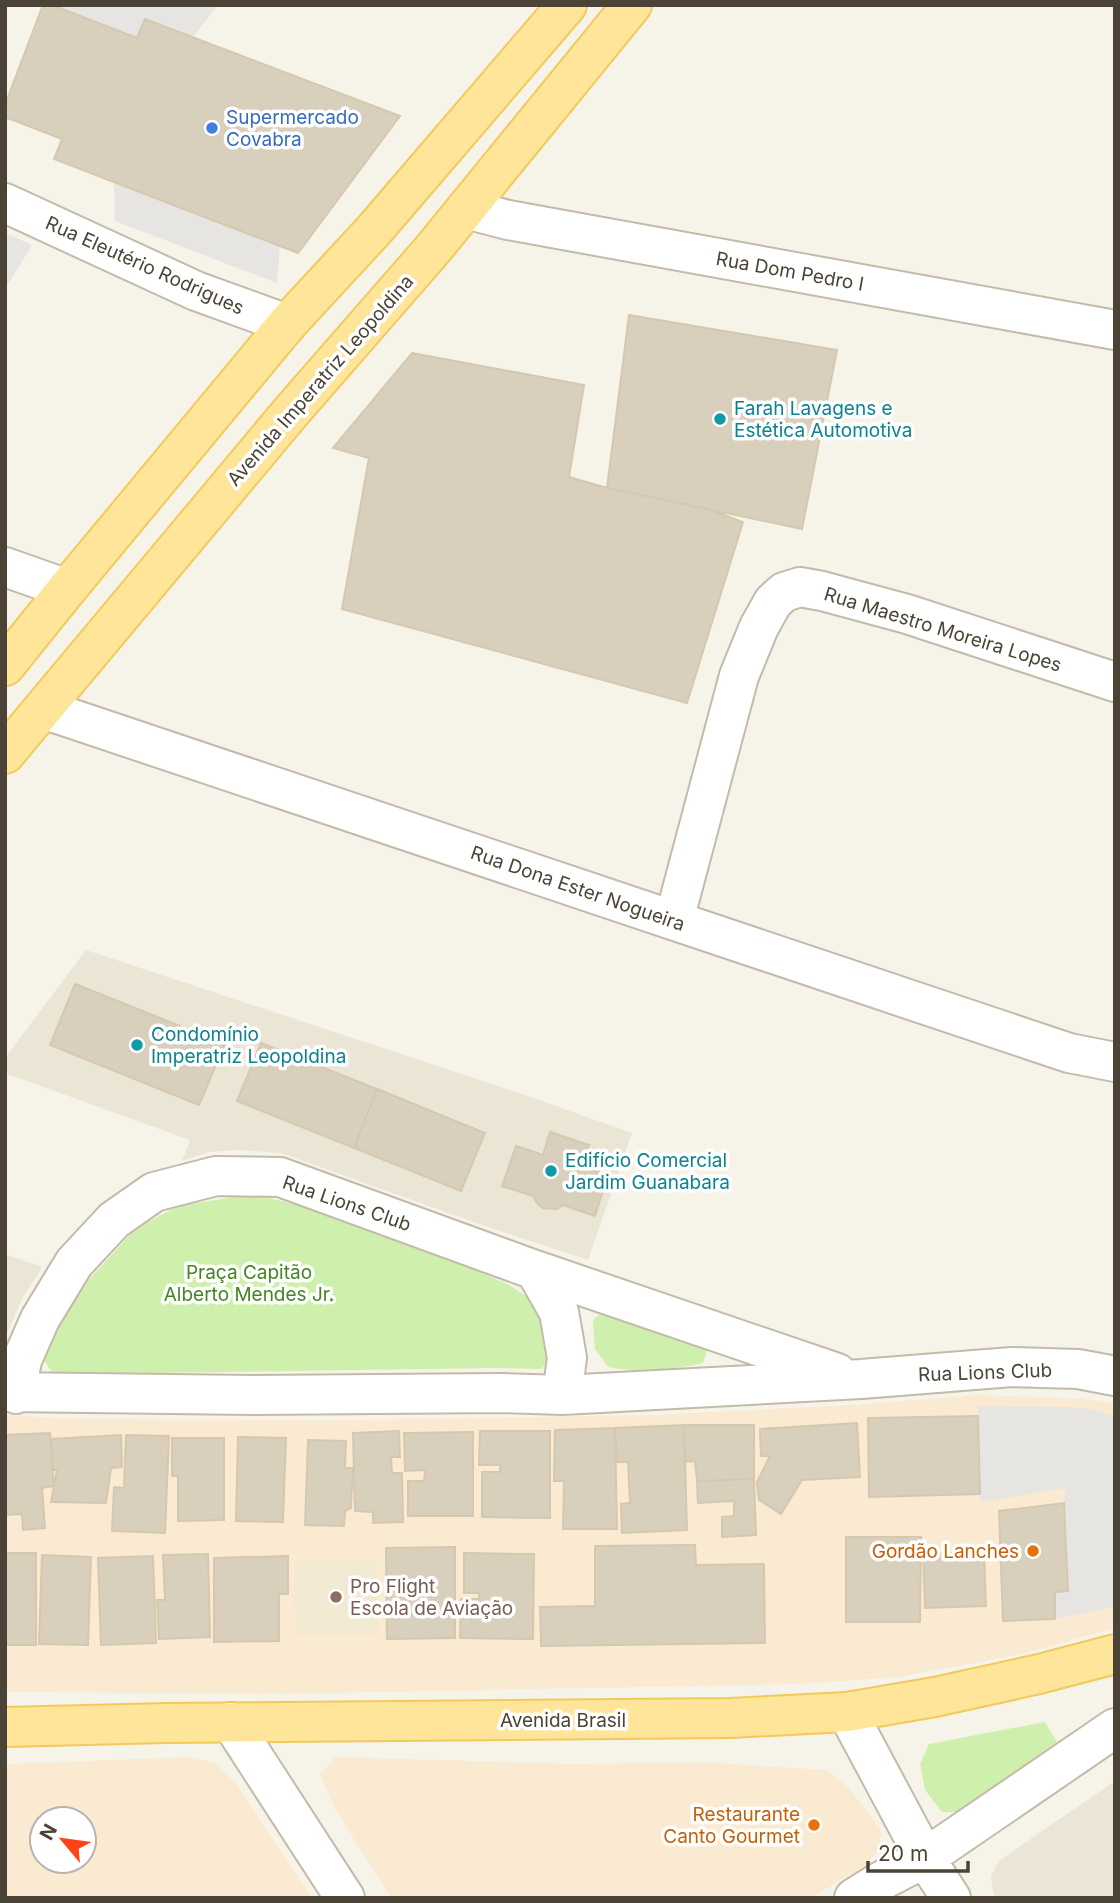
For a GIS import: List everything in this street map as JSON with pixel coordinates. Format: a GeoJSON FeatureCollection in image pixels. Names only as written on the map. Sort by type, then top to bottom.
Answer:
{"type":"FeatureCollection","features":[{"type":"Feature","properties":{"kind":"main road"},"geometry":{"type":"LineString","coordinates":[[5,666],[287,324],[374,230],[567,5]]}},
{"type":"Feature","properties":{"kind":"main road","name":"Avenida Imperatriz Leopoldina"},"geometry":{"type":"LineString","coordinates":[[5,754],[290,413],[466,209],[632,5]]}},
{"type":"Feature","properties":{"kind":"main road"},"geometry":{"type":"LineString","coordinates":[[459,130],[458,196],[466,209]]}},
{"type":"Feature","properties":{"kind":"main road","name":"Avenida Brasil"},"geometry":{"type":"LineString","coordinates":[[5,1727],[231,1722],[730,1718],[848,1712],[935,1697],[1115,1654]]}},
{"type":"Feature","properties":{"kind":"street","name":"Rua Eleutério Rodrigues"},"geometry":{"type":"LineString","coordinates":[[5,203],[196,291],[287,324]]}},
{"type":"Feature","properties":{"kind":"street","name":"Rua Dom Pedro I"},"geometry":{"type":"LineString","coordinates":[[466,209],[508,220],[1115,330]]}},
{"type":"Feature","properties":{"kind":"street"},"geometry":{"type":"LineString","coordinates":[[5,567],[67,589]]}},
{"type":"Feature","properties":{"kind":"street","name":"Rua Maestro Moreira Lopes"},"geometry":{"type":"LineString","coordinates":[[674,920],[739,676],[773,602],[784,592],[800,587],[834,594],[907,614],[1115,682]]}},
{"type":"Feature","properties":{"kind":"street","name":"Rua Dona Ester Nogueira"},"geometry":{"type":"LineString","coordinates":[[43,709],[1069,1053],[1115,1062]]}},
{"type":"Feature","properties":{"kind":"street","name":"Rua Lions Club"},"geometry":{"type":"LineString","coordinates":[[856,1379],[535,1270],[280,1177],[216,1176],[155,1192],[106,1228],[74,1263],[40,1319],[10,1393],[562,1395],[856,1379],[1012,1367],[1078,1369],[1115,1376]]}},
{"type":"Feature","properties":{"kind":"street"},"geometry":{"type":"LineString","coordinates":[[535,1270],[559,1312],[567,1358],[562,1395]]}},
{"type":"Feature","properties":{"kind":"street"},"geometry":{"type":"LineString","coordinates":[[848,1712],[925,1858],[951,1898]]}},
{"type":"Feature","properties":{"kind":"street"},"geometry":{"type":"LineString","coordinates":[[231,1722],[345,1898]]}},
{"type":"Feature","properties":{"kind":"street"},"geometry":{"type":"LineString","coordinates":[[854,1898],[925,1858],[1115,1728]]}},
{"type":"Feature","properties":{"kind":"shaded area"},"geometry":{"type":"Polygon","coordinates":[[[52,5],[218,5],[193,37],[145,19],[137,38],[52,5]]]}},
{"type":"Feature","properties":{"kind":"shaded area"},"geometry":{"type":"Polygon","coordinates":[[[114,182],[280,246],[277,283],[115,221],[114,182]]]}},
{"type":"Feature","properties":{"kind":"shaded area"},"geometry":{"type":"Polygon","coordinates":[[[5,233],[32,245],[5,289],[5,233]]]}},
{"type":"Feature","properties":{"kind":"shaded area"},"geometry":{"type":"Polygon","coordinates":[[[86,950],[632,1133],[588,1260],[281,1153],[238,1150],[209,1152],[182,1161],[190,1140],[5,1073],[5,1058],[86,950]]]}},
{"type":"Feature","properties":{"kind":"shaded area"},"geometry":{"type":"Polygon","coordinates":[[[5,1254],[42,1267],[22,1299],[5,1338],[5,1254]]]}},
{"type":"Feature","properties":{"kind":"shaded area"},"geometry":{"type":"Polygon","coordinates":[[[978,1395],[1089,1399],[1115,1404],[1115,1628],[1022,1654],[899,1677],[799,1684],[276,1694],[5,1692],[5,1415],[77,1419],[349,1420],[656,1415],[867,1404],[978,1395]]]}},
{"type":"Feature","properties":{"kind":"shaded area"},"geometry":{"type":"Polygon","coordinates":[[[978,1406],[1071,1407],[1115,1416],[1115,1607],[1055,1619],[1055,1592],[1068,1591],[1065,1488],[980,1502],[978,1406]]]}},
{"type":"Feature","properties":{"kind":"shaded area","name":"Pro Flight Escola de Aviação"},"geometry":{"type":"Polygon","coordinates":[[[377,1559],[378,1634],[295,1634],[294,1561],[377,1559]]]}},
{"type":"Feature","properties":{"kind":"shaded area"},"geometry":{"type":"Polygon","coordinates":[[[192,1757],[216,1764],[238,1786],[312,1898],[5,1898],[5,1764],[192,1757]]]}},
{"type":"Feature","properties":{"kind":"shaded area"},"geometry":{"type":"Polygon","coordinates":[[[335,1757],[576,1764],[698,1762],[827,1770],[849,1788],[881,1830],[880,1848],[866,1865],[811,1898],[391,1898],[335,1809],[320,1775],[335,1757]]]}},
{"type":"Feature","properties":{"kind":"shaded area"},"geometry":{"type":"Polygon","coordinates":[[[1115,1781],[1115,1898],[997,1898],[993,1893],[991,1876],[1000,1860],[1115,1781]]]}},
{"type":"Feature","properties":{"kind":"green space","name":"Praça Capitão Alberto Mendes Jr."},"geometry":{"type":"Polygon","coordinates":[[[254,1194],[335,1215],[436,1252],[509,1285],[539,1305],[557,1354],[541,1369],[76,1374],[51,1371],[43,1359],[46,1345],[87,1282],[135,1229],[178,1206],[254,1194]]]}},
{"type":"Feature","properties":{"kind":"green space"},"geometry":{"type":"Polygon","coordinates":[[[608,1308],[708,1347],[703,1363],[656,1370],[608,1367],[595,1349],[593,1320],[608,1308]]]}},
{"type":"Feature","properties":{"kind":"green space"},"geometry":{"type":"Polygon","coordinates":[[[1045,1722],[1057,1742],[958,1812],[942,1812],[925,1790],[920,1764],[929,1744],[1045,1722]]]}},
{"type":"Feature","properties":{"kind":"building","name":"Supermercado Covabra"},"geometry":{"type":"Polygon","coordinates":[[[43,5],[52,5],[137,38],[145,19],[400,116],[298,253],[54,159],[62,139],[5,117],[5,105],[43,5]]]}},
{"type":"Feature","properties":{"kind":"building","name":"Farah Lavagens e Estética Automotiva"},"geometry":{"type":"Polygon","coordinates":[[[629,315],[837,350],[802,529],[607,488],[629,315]]]}},
{"type":"Feature","properties":{"kind":"building"},"geometry":{"type":"Polygon","coordinates":[[[412,353],[584,385],[569,477],[607,488],[708,509],[743,522],[687,703],[342,609],[369,458],[333,448],[412,353]]]}},
{"type":"Feature","properties":{"kind":"building","name":"Condomínio Imperatriz Leopoldina"},"geometry":{"type":"Polygon","coordinates":[[[75,984],[225,1044],[199,1105],[50,1045],[75,984]]]}},
{"type":"Feature","properties":{"kind":"building","name":"Condomínio Imperatriz Leopoldina"},"geometry":{"type":"Polygon","coordinates":[[[261,1043],[377,1089],[354,1148],[237,1101],[261,1043]]]}},
{"type":"Feature","properties":{"kind":"building","name":"Condomínio Imperatriz Leopoldina"},"geometry":{"type":"Polygon","coordinates":[[[377,1089],[485,1133],[461,1191],[354,1148],[377,1089]]]}},
{"type":"Feature","properties":{"kind":"building","name":"Edifício Comercial Jardim Guanabara"},"geometry":{"type":"Polygon","coordinates":[[[550,1132],[589,1145],[581,1167],[608,1175],[595,1216],[563,1205],[557,1209],[543,1208],[533,1196],[502,1186],[516,1146],[543,1155],[550,1132]]]}},
{"type":"Feature","properties":{"kind":"building"},"geometry":{"type":"Polygon","coordinates":[[[978,1416],[980,1494],[869,1497],[868,1418],[978,1416]]]}},
{"type":"Feature","properties":{"kind":"building"},"geometry":{"type":"Polygon","coordinates":[[[857,1423],[860,1477],[802,1480],[781,1514],[759,1500],[757,1482],[770,1456],[761,1456],[760,1429],[857,1423]]]}},
{"type":"Feature","properties":{"kind":"building"},"geometry":{"type":"Polygon","coordinates":[[[684,1425],[687,1530],[622,1533],[621,1504],[630,1503],[628,1462],[617,1462],[615,1428],[684,1425]]]}},
{"type":"Feature","properties":{"kind":"building"},"geometry":{"type":"Polygon","coordinates":[[[684,1425],[754,1425],[754,1479],[697,1481],[695,1461],[685,1462],[684,1425]]]}},
{"type":"Feature","properties":{"kind":"building"},"geometry":{"type":"Polygon","coordinates":[[[615,1428],[617,1529],[563,1529],[564,1481],[554,1481],[555,1430],[615,1428]]]}},
{"type":"Feature","properties":{"kind":"building"},"geometry":{"type":"Polygon","coordinates":[[[399,1431],[400,1457],[391,1457],[392,1473],[402,1473],[403,1522],[373,1523],[373,1512],[355,1511],[353,1433],[399,1431]]]}},
{"type":"Feature","properties":{"kind":"building"},"geometry":{"type":"Polygon","coordinates":[[[480,1431],[550,1431],[550,1518],[482,1517],[482,1472],[500,1472],[500,1465],[479,1465],[480,1431]]]}},
{"type":"Feature","properties":{"kind":"building"},"geometry":{"type":"Polygon","coordinates":[[[473,1432],[473,1516],[408,1516],[408,1481],[424,1481],[425,1470],[405,1471],[404,1433],[473,1432]]]}},
{"type":"Feature","properties":{"kind":"building"},"geometry":{"type":"Polygon","coordinates":[[[50,1433],[54,1486],[42,1488],[45,1528],[23,1530],[22,1514],[5,1515],[5,1435],[50,1433]]]}},
{"type":"Feature","properties":{"kind":"building"},"geometry":{"type":"Polygon","coordinates":[[[121,1435],[122,1467],[111,1468],[106,1503],[51,1502],[57,1470],[53,1470],[51,1439],[121,1435]]]}},
{"type":"Feature","properties":{"kind":"building"},"geometry":{"type":"Polygon","coordinates":[[[126,1435],[169,1436],[165,1533],[112,1531],[114,1487],[124,1488],[126,1435]]]}},
{"type":"Feature","properties":{"kind":"building"},"geometry":{"type":"Polygon","coordinates":[[[238,1437],[286,1438],[283,1522],[236,1521],[238,1437]]]}},
{"type":"Feature","properties":{"kind":"building"},"geometry":{"type":"Polygon","coordinates":[[[172,1438],[224,1438],[224,1520],[178,1521],[178,1476],[172,1476],[172,1438]]]}},
{"type":"Feature","properties":{"kind":"building"},"geometry":{"type":"Polygon","coordinates":[[[308,1440],[346,1441],[345,1468],[353,1468],[351,1508],[345,1511],[344,1526],[305,1525],[308,1440]]]}},
{"type":"Feature","properties":{"kind":"building"},"geometry":{"type":"Polygon","coordinates":[[[754,1479],[756,1535],[722,1537],[722,1517],[734,1516],[734,1501],[698,1503],[697,1481],[754,1479]]]}},
{"type":"Feature","properties":{"kind":"building","name":"Gordão Lanches"},"geometry":{"type":"Polygon","coordinates":[[[1064,1503],[1068,1591],[1055,1592],[1055,1619],[1003,1621],[999,1511],[1064,1503]]]}},
{"type":"Feature","properties":{"kind":"building"},"geometry":{"type":"Polygon","coordinates":[[[846,1537],[921,1537],[920,1622],[846,1622],[846,1537]]]}},
{"type":"Feature","properties":{"kind":"building"},"geometry":{"type":"Polygon","coordinates":[[[695,1545],[696,1565],[764,1564],[765,1643],[541,1646],[540,1607],[595,1606],[595,1546],[695,1545]]]}},
{"type":"Feature","properties":{"kind":"building"},"geometry":{"type":"Polygon","coordinates":[[[455,1547],[455,1638],[387,1639],[386,1548],[455,1547]]]}},
{"type":"Feature","properties":{"kind":"building"},"geometry":{"type":"Polygon","coordinates":[[[984,1552],[986,1606],[925,1608],[923,1554],[984,1552]]]}},
{"type":"Feature","properties":{"kind":"building"},"geometry":{"type":"Polygon","coordinates":[[[5,1553],[36,1553],[36,1645],[5,1645],[5,1553]]]}},
{"type":"Feature","properties":{"kind":"building"},"geometry":{"type":"Polygon","coordinates":[[[464,1553],[534,1554],[533,1639],[460,1638],[461,1599],[479,1599],[479,1593],[464,1593],[464,1553]]]}},
{"type":"Feature","properties":{"kind":"building"},"geometry":{"type":"Polygon","coordinates":[[[208,1554],[210,1637],[159,1639],[157,1600],[165,1600],[163,1555],[208,1554]]]}},
{"type":"Feature","properties":{"kind":"building"},"geometry":{"type":"Polygon","coordinates":[[[42,1555],[91,1557],[88,1645],[39,1644],[42,1555]]]}},
{"type":"Feature","properties":{"kind":"building"},"geometry":{"type":"Polygon","coordinates":[[[153,1556],[156,1643],[101,1645],[98,1558],[153,1556]]]}},
{"type":"Feature","properties":{"kind":"building"},"geometry":{"type":"Polygon","coordinates":[[[288,1556],[288,1594],[279,1594],[279,1641],[214,1642],[214,1558],[288,1556]]]}},
{"type":"Feature","properties":{"kind":"place","name":"Supermercado Covabra"},"geometry":{"type":"Point","coordinates":[212,128]}},
{"type":"Feature","properties":{"kind":"place","name":"Farah Lavagens e Estética Automotiva"},"geometry":{"type":"Point","coordinates":[720,419]}},
{"type":"Feature","properties":{"kind":"place","name":"Condomínio Imperatriz Leopoldina"},"geometry":{"type":"Point","coordinates":[137,1045]}},
{"type":"Feature","properties":{"kind":"place","name":"Edifício Comercial Jardim Guanabara"},"geometry":{"type":"Point","coordinates":[551,1171]}},
{"type":"Feature","properties":{"kind":"place","name":"Gordão Lanches"},"geometry":{"type":"Point","coordinates":[1033,1551]}},
{"type":"Feature","properties":{"kind":"place","name":"Pro Flight Escola de Aviação"},"geometry":{"type":"Point","coordinates":[336,1597]}},
{"type":"Feature","properties":{"kind":"place","name":"Restaurante Canto Gourmet"},"geometry":{"type":"Point","coordinates":[814,1825]}}]}
